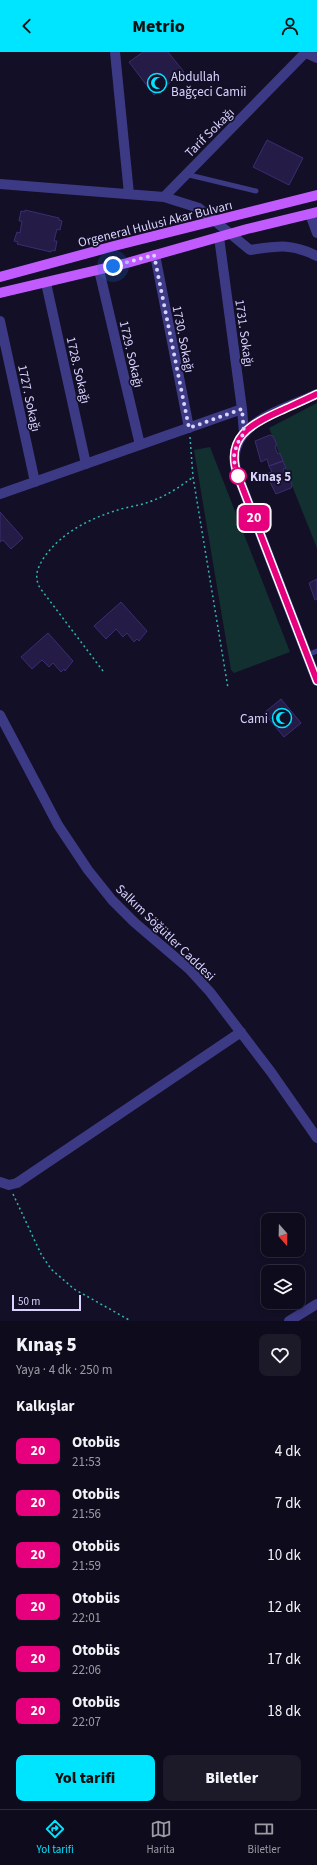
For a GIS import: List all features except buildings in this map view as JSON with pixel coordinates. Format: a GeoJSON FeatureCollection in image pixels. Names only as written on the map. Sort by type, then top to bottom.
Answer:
{"type":"FeatureCollection","features":[{"type":"Feature","properties":{"kind":"main road","name":"Orgeneral Hulusi Akar Bulvarı"},"geometry":{"type":"LineString","coordinates":[[0,277],[317,195]]}},
{"type":"Feature","properties":{"kind":"main road"},"geometry":{"type":"LineString","coordinates":[[0,294],[99,270],[224,235],[314,213]]}},
{"type":"Feature","properties":{"kind":"street"},"geometry":{"type":"LineString","coordinates":[[115,52],[129,194]]}},
{"type":"Feature","properties":{"kind":"street"},"geometry":{"type":"LineString","coordinates":[[306,52],[317,58]]}},
{"type":"Feature","properties":{"kind":"street","name":"Tarif Sokağı"},"geometry":{"type":"LineString","coordinates":[[164,197],[306,52]]}},
{"type":"Feature","properties":{"kind":"street"},"geometry":{"type":"LineString","coordinates":[[0,184],[164,197],[199,208],[214,221],[224,235],[250,250],[284,245],[302,248],[317,256]]}},
{"type":"Feature","properties":{"kind":"street"},"geometry":{"type":"LineString","coordinates":[[314,213],[317,233]]}},
{"type":"Feature","properties":{"kind":"street","name":"1731. Sokağı"},"geometry":{"type":"LineString","coordinates":[[224,235],[244,433]]}},
{"type":"Feature","properties":{"kind":"street","name":"1730. Sokağı"},"geometry":{"type":"LineString","coordinates":[[154,255],[189,428]]}},
{"type":"Feature","properties":{"kind":"street","name":"1729. Sokağı"},"geometry":{"type":"LineString","coordinates":[[99,270],[140,445]]}},
{"type":"Feature","properties":{"kind":"street","name":"1728. Sokağı"},"geometry":{"type":"LineString","coordinates":[[46,283],[86,464]]}},
{"type":"Feature","properties":{"kind":"street","name":"1727. Sokağı"},"geometry":{"type":"LineString","coordinates":[[0,321],[34,482]]}},
{"type":"Feature","properties":{"kind":"street"},"geometry":{"type":"LineString","coordinates":[[317,394],[263,419],[244,433],[235,450],[235,470],[317,680]]}},
{"type":"Feature","properties":{"kind":"street"},"geometry":{"type":"LineString","coordinates":[[0,494],[242,409]]}},
{"type":"Feature","properties":{"kind":"street","name":"Salkım Söğütler Caddesi"},"geometry":{"type":"LineString","coordinates":[[0,715],[58,825],[88,870],[112,900],[134,922],[177,958],[200,980],[271,1072],[317,1138]]}},
{"type":"Feature","properties":{"kind":"street"},"geometry":{"type":"LineString","coordinates":[[4,1184],[17,1183],[241,1032]]}},
{"type":"Feature","properties":{"kind":"street"},"geometry":{"type":"LineString","coordinates":[[289,1321],[317,1304]]}},
{"type":"Feature","properties":{"kind":"lane"},"geometry":{"type":"LineString","coordinates":[[185,174],[256,191]]}},
{"type":"Feature","properties":{"kind":"lane"},"geometry":{"type":"LineString","coordinates":[[307,655],[317,651]]}},
{"type":"Feature","properties":{"kind":"path"},"geometry":{"type":"LineString","coordinates":[[189,428],[193,477],[228,688]]}},
{"type":"Feature","properties":{"kind":"path"},"geometry":{"type":"LineString","coordinates":[[103,671],[40,588],[37,579],[38,568],[51,548],[75,528],[112,512],[153,501],[174,490],[193,477]]}},
{"type":"Feature","properties":{"kind":"path"},"geometry":{"type":"LineString","coordinates":[[4,1184],[41,1254],[51,1269],[74,1289],[131,1321]]}},
{"type":"Feature","properties":{"kind":"green space"},"geometry":{"type":"Polygon","coordinates":[[[317,403],[317,548],[269,428],[317,403]]]}},
{"type":"Feature","properties":{"kind":"green space"},"geometry":{"type":"Polygon","coordinates":[[[210,447],[290,652],[234,673],[231,670],[194,450],[210,447]]]}},
{"type":"Feature","properties":{"kind":"bus line","name":"20"},"geometry":{"type":"LineString","coordinates":[[317,394],[263,419],[248,428],[237,444],[234,463],[235,470],[317,681]]}},
{"type":"Feature","properties":{"kind":"place","name":"Abdullah Bağçeci Camii"},"geometry":{"type":"Point","coordinates":[157,83]}},
{"type":"Feature","properties":{"kind":"place","name":"Kınaş 5"},"geometry":{"type":"Point","coordinates":[238,476]}},
{"type":"Feature","properties":{"kind":"place","name":"Cami"},"geometry":{"type":"Point","coordinates":[282,718]}},
{"type":"Feature","properties":{"kind":"route"},"geometry":{"type":"LineString","coordinates":[[113,266],[154,255],[189,428],[242,409],[244,433],[237,444],[234,456],[235,470],[238,476]]}}]}
